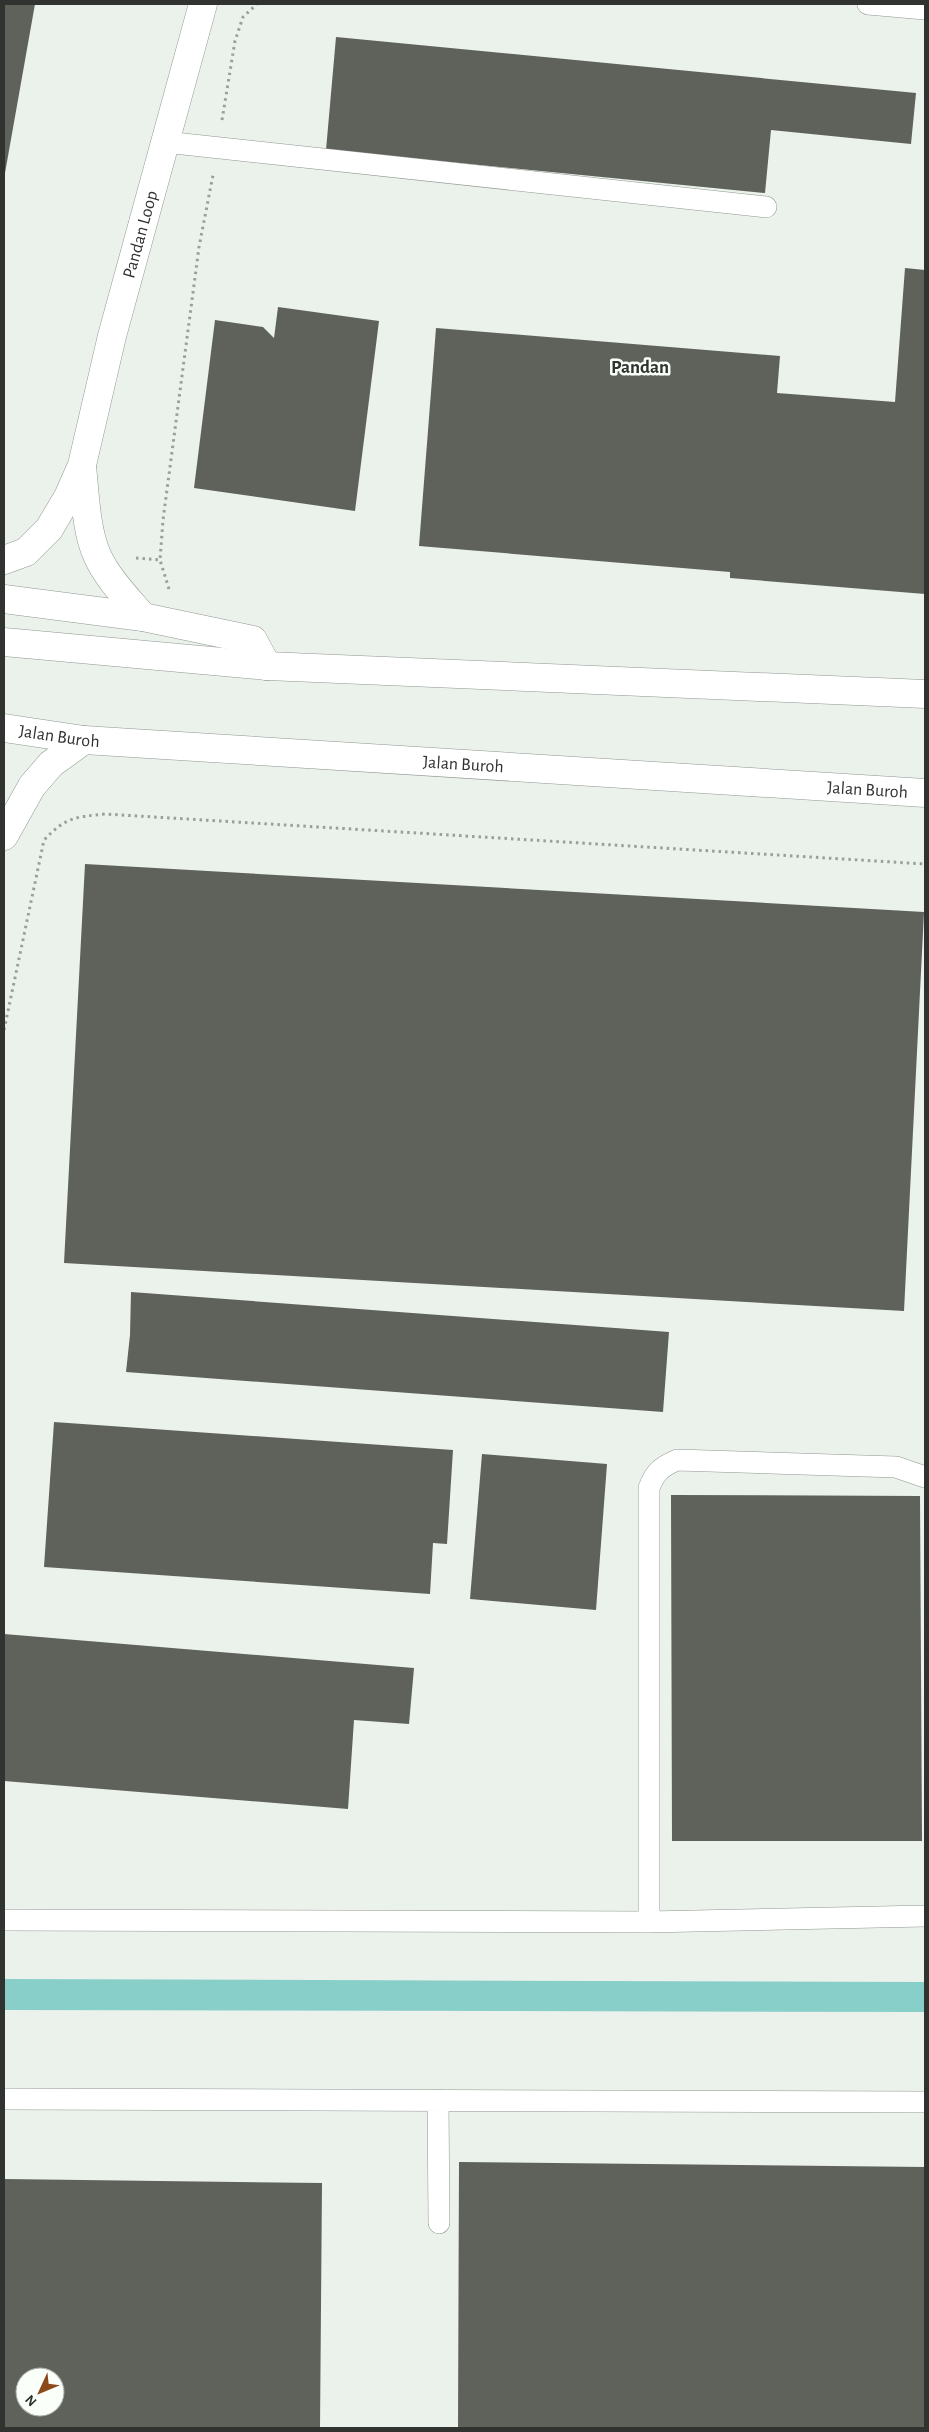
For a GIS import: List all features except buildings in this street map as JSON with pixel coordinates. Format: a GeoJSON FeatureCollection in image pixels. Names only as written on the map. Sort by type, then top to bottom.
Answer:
{"type":"FeatureCollection","features":[{"type":"Feature","properties":{"kind":"main road","name":"Pandan Loop"},"geometry":{"type":"LineString","coordinates":[[4,560],[26,552],[49,529],[68,498],[82,465],[114,327],[203,4]]}},
{"type":"Feature","properties":{"kind":"main road","name":"Pandan Loop"},"geometry":{"type":"LineString","coordinates":[[82,465],[88,521],[96,554],[118,589],[143,618]]}},
{"type":"Feature","properties":{"kind":"main road"},"geometry":{"type":"LineString","coordinates":[[4,599],[143,618],[253,640],[267,666]]}},
{"type":"Feature","properties":{"kind":"main road"},"geometry":{"type":"LineString","coordinates":[[4,642],[267,666],[922,694]]}},
{"type":"Feature","properties":{"kind":"main road","name":"Jalan Buroh"},"geometry":{"type":"LineString","coordinates":[[4,728],[84,740],[915,793]]}},
{"type":"Feature","properties":{"kind":"main road"},"geometry":{"type":"LineString","coordinates":[[4,836],[32,786],[51,764],[84,740]]}},
{"type":"Feature","properties":{"kind":"lane"},"geometry":{"type":"LineString","coordinates":[[868,4],[925,9]]}},
{"type":"Feature","properties":{"kind":"lane"},"geometry":{"type":"LineString","coordinates":[[165,142],[766,207]]}},
{"type":"Feature","properties":{"kind":"lane"},"geometry":{"type":"LineString","coordinates":[[649,1922],[649,1488],[654,1474],[662,1466],[677,1460],[896,1467],[925,1477]]}},
{"type":"Feature","properties":{"kind":"lane"},"geometry":{"type":"LineString","coordinates":[[4,1920],[649,1922],[925,1916]]}},
{"type":"Feature","properties":{"kind":"lane"},"geometry":{"type":"LineString","coordinates":[[4,2099],[925,2102]]}},
{"type":"Feature","properties":{"kind":"lane"},"geometry":{"type":"LineString","coordinates":[[438,2100],[439,2223]]}},
{"type":"Feature","properties":{"kind":"path"},"geometry":{"type":"LineString","coordinates":[[187,626],[165,581],[160,560],[162,530],[200,247],[218,148],[234,41],[243,17],[257,4]]}},
{"type":"Feature","properties":{"kind":"path"},"geometry":{"type":"LineString","coordinates":[[4,1030],[44,840],[58,826],[73,817],[115,814],[925,864]]}},
{"type":"Feature","properties":{"kind":"water"},"geometry":{"type":"Polygon","coordinates":[[[4,1979],[925,1982],[925,2012],[4,2010],[4,1979]]]}},
{"type":"Feature","properties":{"kind":"district","name":"Pandan"},"geometry":{"type":"Point","coordinates":[640,366]}}]}
